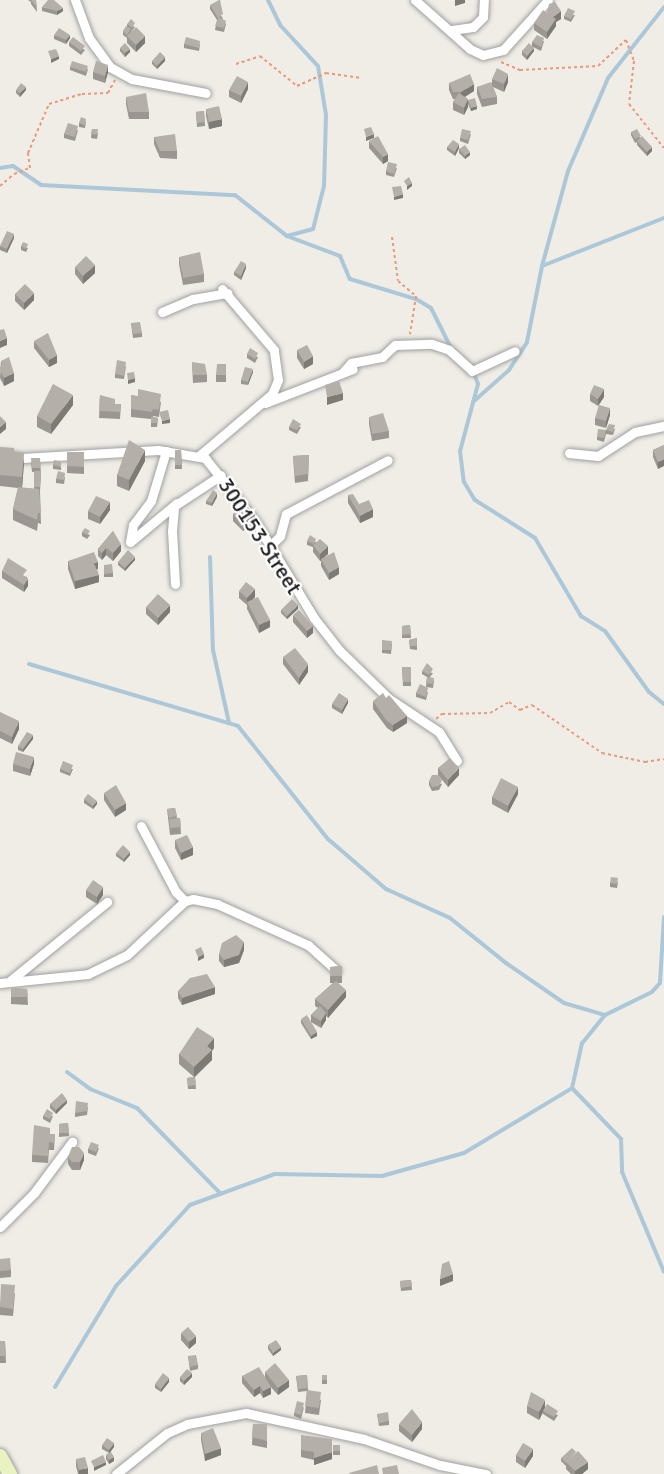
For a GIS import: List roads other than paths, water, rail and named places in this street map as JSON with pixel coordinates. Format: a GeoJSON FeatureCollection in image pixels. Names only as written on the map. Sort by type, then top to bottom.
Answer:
{"type":"FeatureCollection","features":[{"type":"Feature","properties":{"kind":"street"},"geometry":{"type":"LineString","coordinates":[[75,0],[95,50],[117,71],[132,79],[206,93]]}},
{"type":"Feature","properties":{"kind":"street"},"geometry":{"type":"LineString","coordinates":[[415,0],[452,30],[470,49],[489,55],[510,43],[548,0]]}},
{"type":"Feature","properties":{"kind":"street"},"geometry":{"type":"LineString","coordinates":[[452,30],[473,27],[483,17],[484,0]]}},
{"type":"Feature","properties":{"kind":"street"},"geometry":{"type":"LineString","coordinates":[[0,454],[22,458],[166,451],[200,455],[257,407],[275,388],[278,364],[269,342],[225,291],[193,299],[162,312]]}},
{"type":"Feature","properties":{"kind":"street"},"geometry":{"type":"LineString","coordinates":[[257,407],[348,371],[351,363],[382,357],[395,345],[426,344],[447,349],[472,371],[515,351]]}},
{"type":"Feature","properties":{"kind":"street"},"geometry":{"type":"LineString","coordinates":[[568,453],[598,456],[635,432],[664,426]]}},
{"type":"Feature","properties":{"kind":"street"},"geometry":{"type":"LineString","coordinates":[[166,451],[158,484],[133,525],[130,542],[177,503],[221,475]]}},
{"type":"Feature","properties":{"kind":"street","name":"300153 Street"},"geometry":{"type":"LineString","coordinates":[[200,455],[221,475],[271,545],[300,596],[339,650],[388,698],[430,725],[445,738],[457,761]]}},
{"type":"Feature","properties":{"kind":"street"},"geometry":{"type":"LineString","coordinates":[[271,545],[280,536],[286,514],[388,460]]}},
{"type":"Feature","properties":{"kind":"street"},"geometry":{"type":"LineString","coordinates":[[176,584],[172,531],[177,503]]}},
{"type":"Feature","properties":{"kind":"street"},"geometry":{"type":"LineString","coordinates":[[141,826],[176,892],[185,901],[217,904],[308,945],[336,970]]}},
{"type":"Feature","properties":{"kind":"street"},"geometry":{"type":"LineString","coordinates":[[4,983],[88,974],[127,955],[185,901]]}},
{"type":"Feature","properties":{"kind":"street"},"geometry":{"type":"LineString","coordinates":[[4,983],[107,902]]}},
{"type":"Feature","properties":{"kind":"street"},"geometry":{"type":"LineString","coordinates":[[0,1227],[34,1193],[72,1142]]}},
{"type":"Feature","properties":{"kind":"street"},"geometry":{"type":"LineString","coordinates":[[116,1474],[167,1433],[187,1424],[246,1413],[364,1438],[440,1465],[486,1474]]}},
{"type":"Feature","properties":{"kind":"street"},"geometry":{"type":"LineString","coordinates":[[0,1456],[10,1474]]}},
{"type":"Feature","properties":{"kind":"waterway"},"geometry":{"type":"LineString","coordinates":[[268,0],[280,25],[318,66],[326,115],[324,186],[313,229],[287,236]]}},
{"type":"Feature","properties":{"kind":"waterway"},"geometry":{"type":"LineString","coordinates":[[473,402],[509,370],[527,342],[542,266],[568,171],[608,78],[664,7]]}},
{"type":"Feature","properties":{"kind":"waterway"},"geometry":{"type":"LineString","coordinates":[[0,168],[13,166],[41,185],[235,195],[287,236],[340,256],[350,279],[416,299],[431,308],[451,348]]}},
{"type":"Feature","properties":{"kind":"waterway"},"geometry":{"type":"LineString","coordinates":[[542,266],[664,218]]}},
{"type":"Feature","properties":{"kind":"waterway"},"geometry":{"type":"LineString","coordinates":[[473,371],[478,384],[460,451],[464,482],[475,500],[535,538],[581,616],[605,631],[649,692],[664,704]]}},
{"type":"Feature","properties":{"kind":"waterway"},"geometry":{"type":"LineString","coordinates":[[210,557],[213,650],[229,723]]}},
{"type":"Feature","properties":{"kind":"waterway"},"geometry":{"type":"LineString","coordinates":[[29,664],[238,726],[328,839],[386,889],[450,918],[506,963],[564,1003],[605,1015]]}},
{"type":"Feature","properties":{"kind":"waterway"},"geometry":{"type":"LineString","coordinates":[[664,917],[660,983],[652,992],[605,1015],[582,1043],[572,1088],[621,1139],[622,1172],[664,1272]]}},
{"type":"Feature","properties":{"kind":"waterway"},"geometry":{"type":"LineString","coordinates":[[67,1072],[90,1089],[137,1108],[221,1194]]}},
{"type":"Feature","properties":{"kind":"waterway"},"geometry":{"type":"LineString","coordinates":[[55,1387],[116,1286],[190,1205],[275,1174],[382,1176],[464,1153],[572,1088]]}}]}
